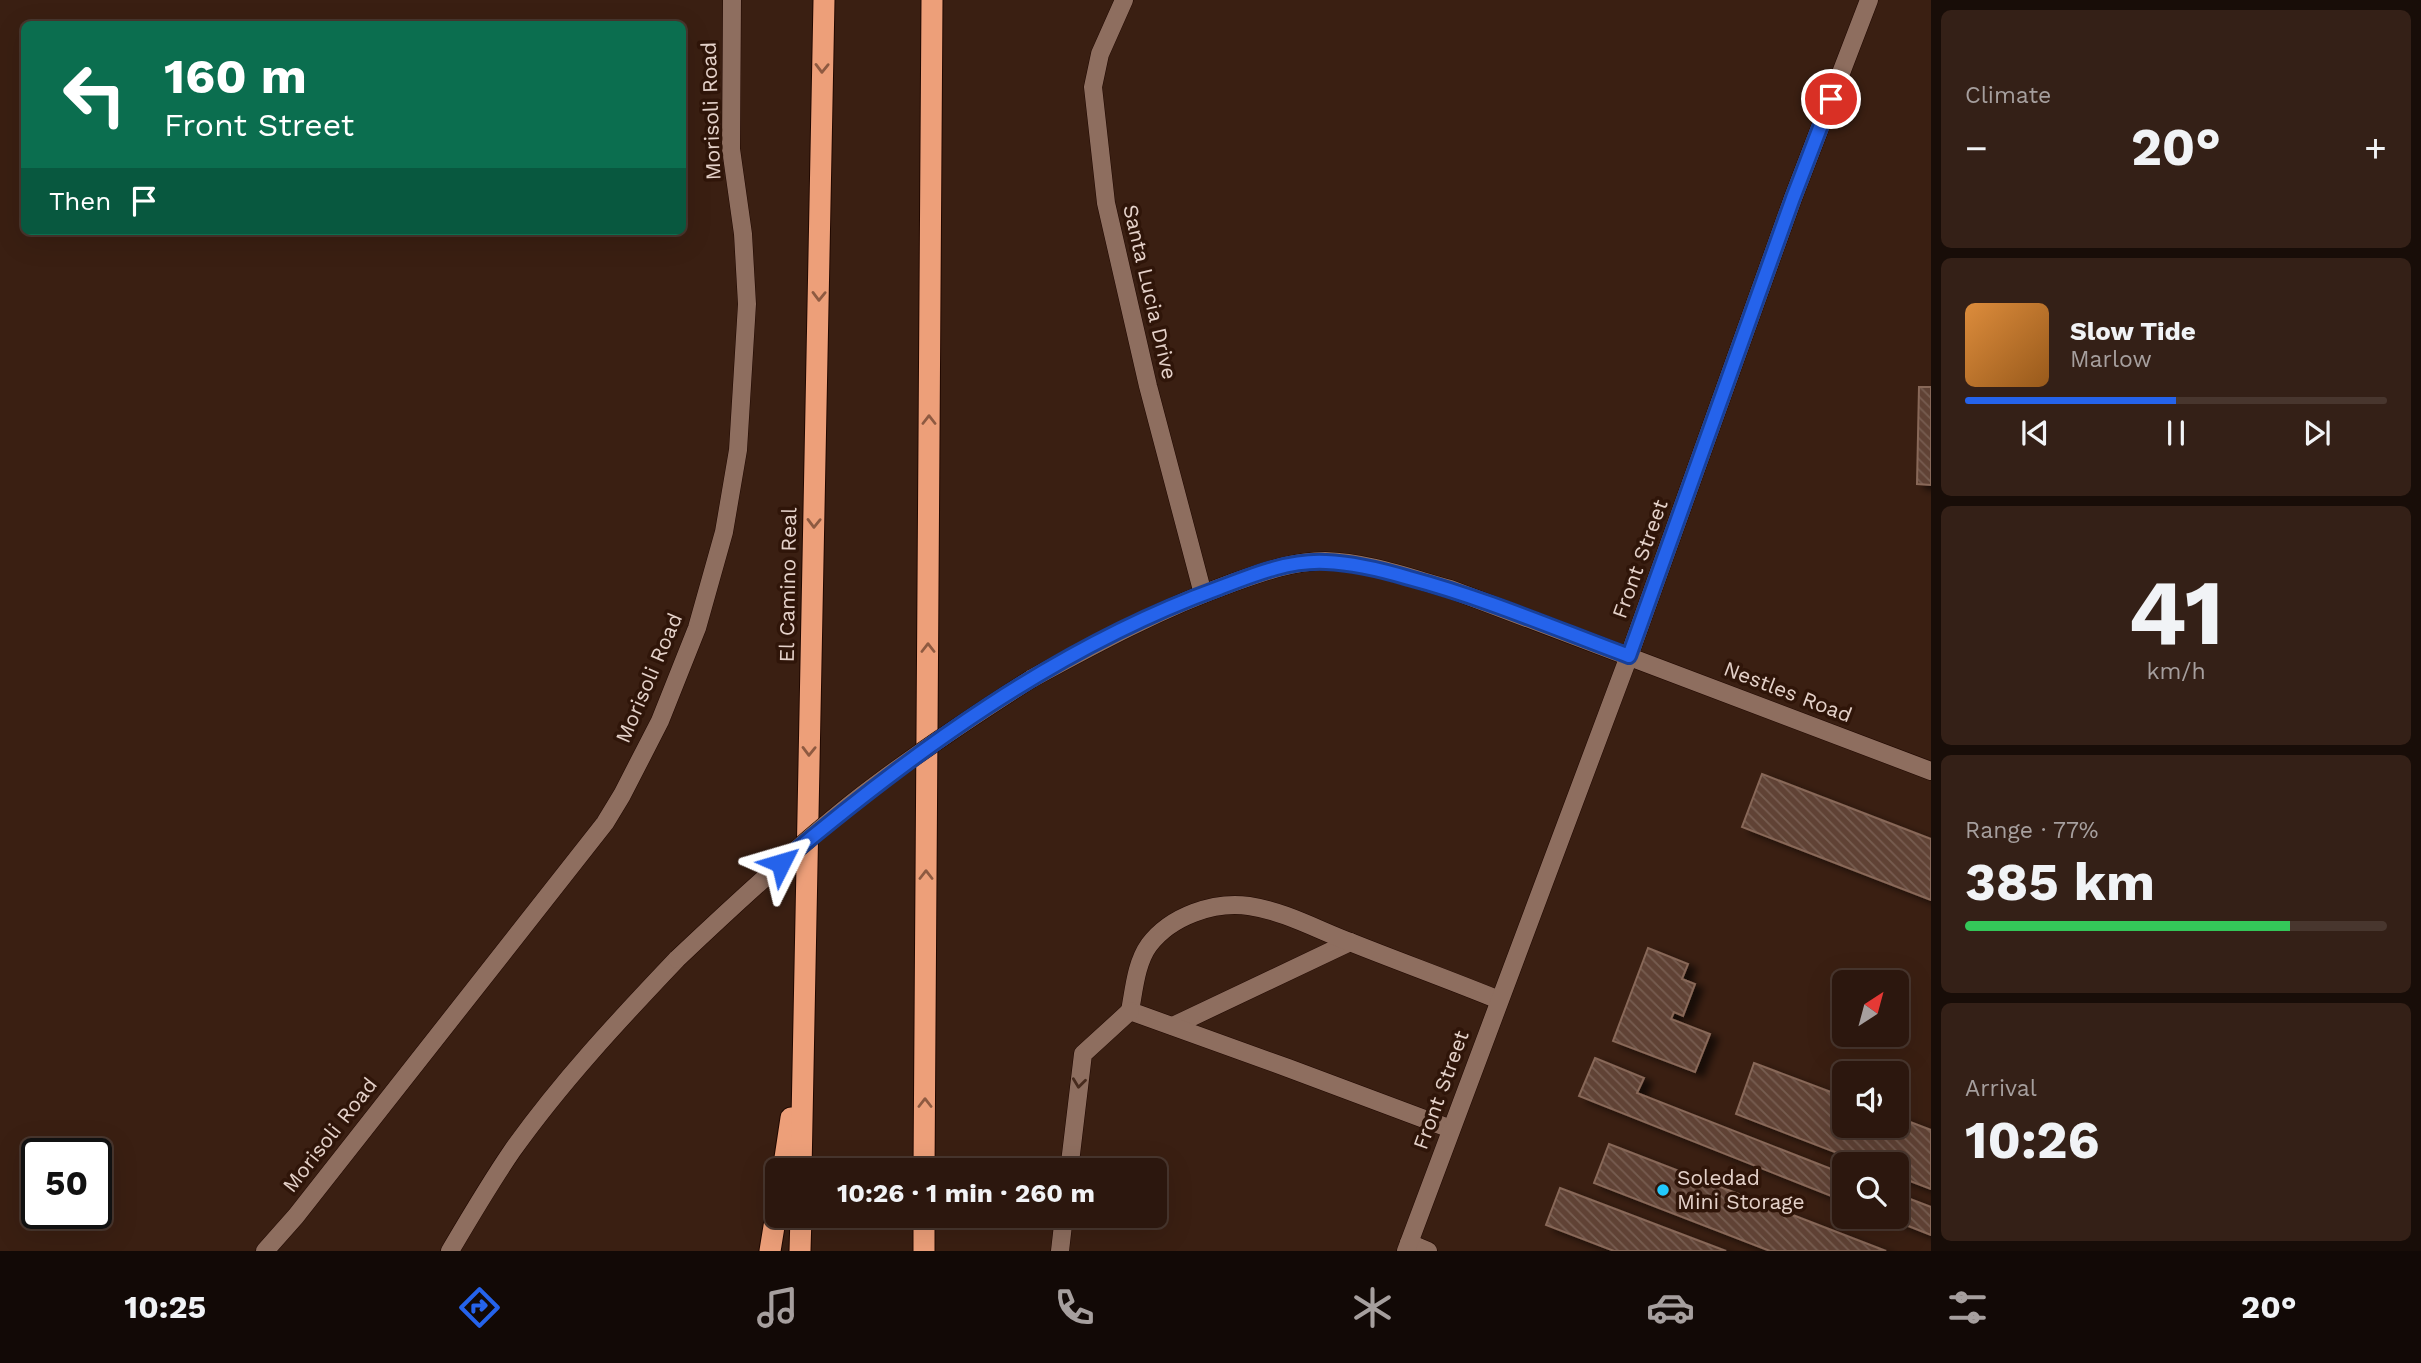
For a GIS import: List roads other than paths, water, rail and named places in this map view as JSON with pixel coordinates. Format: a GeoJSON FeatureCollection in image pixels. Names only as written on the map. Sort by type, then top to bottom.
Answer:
{"type":"FeatureCollection","features":[{"type":"Feature","properties":{"kind":"highway","name":"El Camino Real"},"geometry":{"type":"LineString","coordinates":[[802,1158],[824,0]]}},
{"type":"Feature","properties":{"kind":"highway"},"geometry":{"type":"LineString","coordinates":[[924,1158],[932,0]]}},
{"type":"Feature","properties":{"kind":"highway"},"geometry":{"type":"LineString","coordinates":[[785,1158],[803,1044]]}},
{"type":"Feature","properties":{"kind":"highway"},"geometry":{"type":"LineString","coordinates":[[770,1251],[774,1228]]}},
{"type":"Feature","properties":{"kind":"highway"},"geometry":{"type":"LineString","coordinates":[[800,1251],[801,1228]]}},
{"type":"Feature","properties":{"kind":"highway"},"geometry":{"type":"LineString","coordinates":[[924,1228],[924,1251]]}},
{"type":"Feature","properties":{"kind":"main road","name":"Morisoli Road"},"geometry":{"type":"LineString","coordinates":[[265,1251],[296,1216],[605,823],[660,721],[697,628],[724,532],[738,450],[747,304],[743,234],[731,149],[732,0]]}},
{"type":"Feature","properties":{"kind":"main road","name":"Santa Lucia Drive"},"geometry":{"type":"LineString","coordinates":[[1125,0],[1100,54],[1093,87],[1106,203],[1148,386],[1203,594]]}},
{"type":"Feature","properties":{"kind":"main road","name":"Front Street"},"geometry":{"type":"LineString","coordinates":[[1408,1247],[1629,656],[1793,198],[1869,0]]}},
{"type":"Feature","properties":{"kind":"main road","name":"Nestles Road"},"geometry":{"type":"LineString","coordinates":[[450,1251],[513,1150],[606,1035],[677,959],[764,878],[853,803],[947,733],[1031,679],[1115,632],[1203,594],[1278,567],[1325,561],[1371,567],[1450,589],[1931,771]]}},
{"type":"Feature","properties":{"kind":"main road"},"geometry":{"type":"LineString","coordinates":[[1071,1158],[1083,1054],[1130,1011],[1137,973],[1148,946],[1166,928],[1189,915],[1217,906],[1250,906],[1289,918],[1499,1000]]}},
{"type":"Feature","properties":{"kind":"main road"},"geometry":{"type":"LineString","coordinates":[[1173,1026],[1350,942]]}},
{"type":"Feature","properties":{"kind":"main road"},"geometry":{"type":"LineString","coordinates":[[1130,1011],[1451,1129]]}},
{"type":"Feature","properties":{"kind":"main road"},"geometry":{"type":"LineString","coordinates":[[1060,1251],[1063,1228]]}},
{"type":"Feature","properties":{"kind":"main road"},"geometry":{"type":"LineString","coordinates":[[1408,1247],[1428,1251]]}},
{"type":"Feature","properties":{"kind":"place","name":"Soledad Mini Storage"},"geometry":{"type":"Point","coordinates":[1663,1190]}}]}
